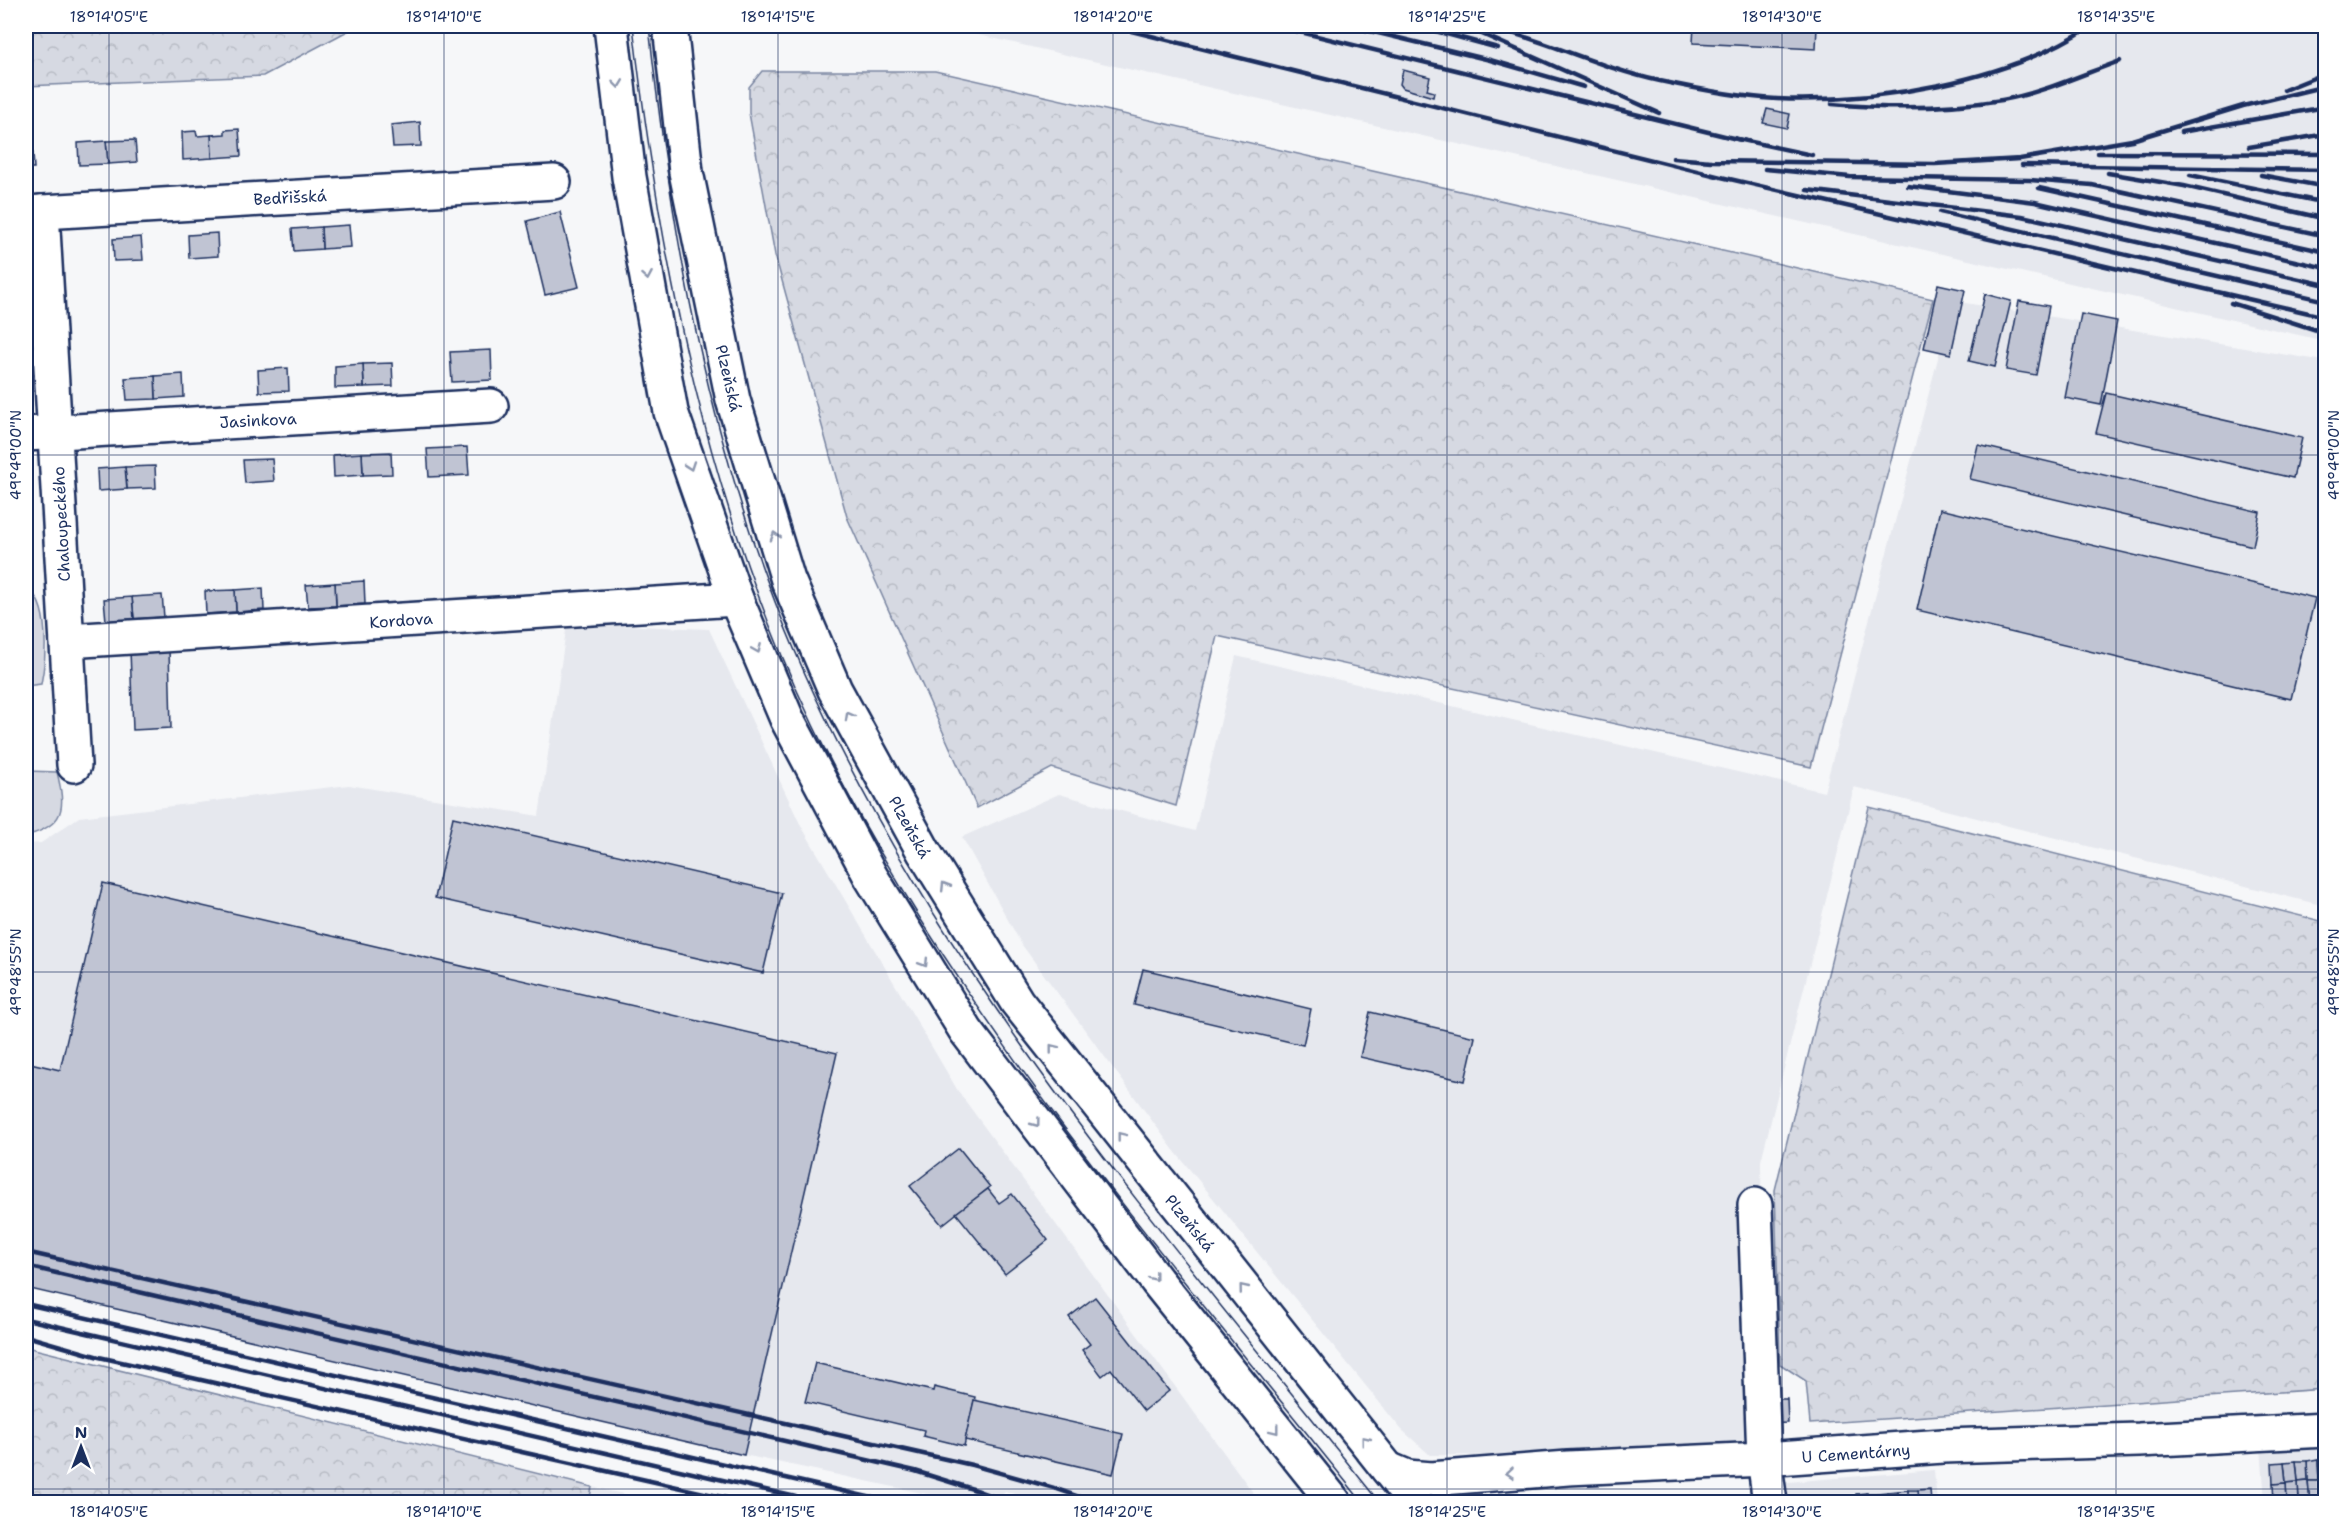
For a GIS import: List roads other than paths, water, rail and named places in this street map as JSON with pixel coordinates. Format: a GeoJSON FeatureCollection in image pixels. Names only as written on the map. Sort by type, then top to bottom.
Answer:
{"type":"FeatureCollection","features":[{"type":"Feature","properties":{"kind":"street"},"geometry":{"type":"LineString","coordinates":[[611,26],[629,177],[671,412],[736,599],[787,720],[871,877],[966,1031],[1157,1281],[1334,1503]]}},
{"type":"Feature","properties":{"kind":"street","name":"Plzeňská"},"geometry":{"type":"LineString","coordinates":[[670,26],[686,172],[733,400],[789,580],[836,690],[924,852],[1017,1002],[1414,1503]]}},
{"type":"Feature","properties":{"kind":"street","name":"Bedřišská"},"geometry":{"type":"LineString","coordinates":[[34,212],[554,182]]}},
{"type":"Feature","properties":{"kind":"street","name":"Chaloupeckého"},"geometry":{"type":"LineString","coordinates":[[34,212],[41,433],[67,641],[74,765]]}},
{"type":"Feature","properties":{"kind":"street","name":"Jasinkova"},"geometry":{"type":"LineString","coordinates":[[41,433],[491,406]]}},
{"type":"Feature","properties":{"kind":"street","name":"Kordova"},"geometry":{"type":"LineString","coordinates":[[67,641],[736,599]]}},
{"type":"Feature","properties":{"kind":"street"},"geometry":{"type":"LineString","coordinates":[[1755,1205],[1764,1459],[1770,1503]]}},
{"type":"Feature","properties":{"kind":"street","name":"U Cementárny"},"geometry":{"type":"LineString","coordinates":[[1388,1469],[1407,1477],[1431,1479],[1568,1468],[1764,1459],[1943,1446],[2139,1440],[2325,1430]]}},
{"type":"Feature","properties":{"kind":"tram line"},"geometry":{"type":"LineString","coordinates":[[633,26],[658,206],[694,383],[717,471],[745,557],[776,642],[813,725],[868,831],[929,933],[995,1032],[1065,1129],[1138,1224],[1362,1502]]}},
{"type":"Feature","properties":{"kind":"tram line"},"geometry":{"type":"LineString","coordinates":[[649,26],[678,236],[691,305],[723,443],[766,578],[820,707],[884,830],[956,949],[1035,1064],[1118,1176],[1379,1502]]}},
{"type":"Feature","properties":{"kind":"railway"},"geometry":{"type":"LineString","coordinates":[[1111,26],[1721,177],[2326,317]]}},
{"type":"Feature","properties":{"kind":"railway"},"geometry":{"type":"LineString","coordinates":[[1276,26],[1741,140]]}},
{"type":"Feature","properties":{"kind":"railway"},"geometry":{"type":"LineString","coordinates":[[1349,26],[1490,60],[1584,87]]}},
{"type":"Feature","properties":{"kind":"railway"},"geometry":{"type":"LineString","coordinates":[[1417,26],[1498,48]]}},
{"type":"Feature","properties":{"kind":"railway"},"geometry":{"type":"LineString","coordinates":[[1464,26],[1659,113]]}},
{"type":"Feature","properties":{"kind":"railway"},"geometry":{"type":"LineString","coordinates":[[1487,26],[1616,69],[1660,81],[1703,90],[1777,99],[1856,97],[1940,85],[2020,62],[2091,26]]}},
{"type":"Feature","properties":{"kind":"railway"},"geometry":{"type":"LineString","coordinates":[[1832,104],[1917,107],[2002,100],[2047,88],[2120,61]]}},
{"type":"Feature","properties":{"kind":"railway"},"geometry":{"type":"LineString","coordinates":[[2284,90],[2326,73]]}},
{"type":"Feature","properties":{"kind":"railway"},"geometry":{"type":"LineString","coordinates":[[1673,158],[1711,161],[1935,164],[2020,159],[2132,140],[2243,106],[2326,86]]}},
{"type":"Feature","properties":{"kind":"railway"},"geometry":{"type":"LineString","coordinates":[[2181,132],[2326,107]]}},
{"type":"Feature","properties":{"kind":"railway"},"geometry":{"type":"LineString","coordinates":[[2249,147],[2326,134]]}},
{"type":"Feature","properties":{"kind":"railway"},"geometry":{"type":"LineString","coordinates":[[1733,138],[1812,155]]}},
{"type":"Feature","properties":{"kind":"railway"},"geometry":{"type":"LineString","coordinates":[[2098,153],[2326,154]]}},
{"type":"Feature","properties":{"kind":"railway"},"geometry":{"type":"LineString","coordinates":[[2022,165],[2326,170]]}},
{"type":"Feature","properties":{"kind":"railway"},"geometry":{"type":"LineString","coordinates":[[1765,169],[1850,177],[2030,180],[2092,185],[2326,236]]}},
{"type":"Feature","properties":{"kind":"railway"},"geometry":{"type":"LineString","coordinates":[[2108,173],[2184,186],[2326,219]]}},
{"type":"Feature","properties":{"kind":"railway"},"geometry":{"type":"LineString","coordinates":[[2190,175],[2326,203]]}},
{"type":"Feature","properties":{"kind":"railway"},"geometry":{"type":"LineString","coordinates":[[2261,175],[2326,187]]}},
{"type":"Feature","properties":{"kind":"railway"},"geometry":{"type":"LineString","coordinates":[[1908,186],[2035,202],[2326,268]]}},
{"type":"Feature","properties":{"kind":"railway"},"geometry":{"type":"LineString","coordinates":[[2039,188],[2326,252]]}},
{"type":"Feature","properties":{"kind":"railway"},"geometry":{"type":"LineString","coordinates":[[1807,190],[2022,216],[2326,285]]}},
{"type":"Feature","properties":{"kind":"railway"},"geometry":{"type":"LineString","coordinates":[[1940,212],[2326,301]]}},
{"type":"Feature","properties":{"kind":"railway"},"geometry":{"type":"LineString","coordinates":[[2231,303],[2326,333]]}},
{"type":"Feature","properties":{"kind":"railway"},"geometry":{"type":"LineString","coordinates":[[26,1252],[972,1465],[1094,1502]]}},
{"type":"Feature","properties":{"kind":"railway"},"geometry":{"type":"LineString","coordinates":[[26,1266],[915,1471],[979,1491]]}},
{"type":"Feature","properties":{"kind":"railway"},"geometry":{"type":"LineString","coordinates":[[26,1304],[890,1502]]}},
{"type":"Feature","properties":{"kind":"railway"},"geometry":{"type":"LineString","coordinates":[[26,1319],[818,1502]]}},
{"type":"Feature","properties":{"kind":"railway"},"geometry":{"type":"LineString","coordinates":[[26,1336],[99,1357],[744,1502]]}},
{"type":"Feature","properties":{"kind":"railway"},"geometry":{"type":"LineString","coordinates":[[973,1489],[1008,1502]]}}]}
